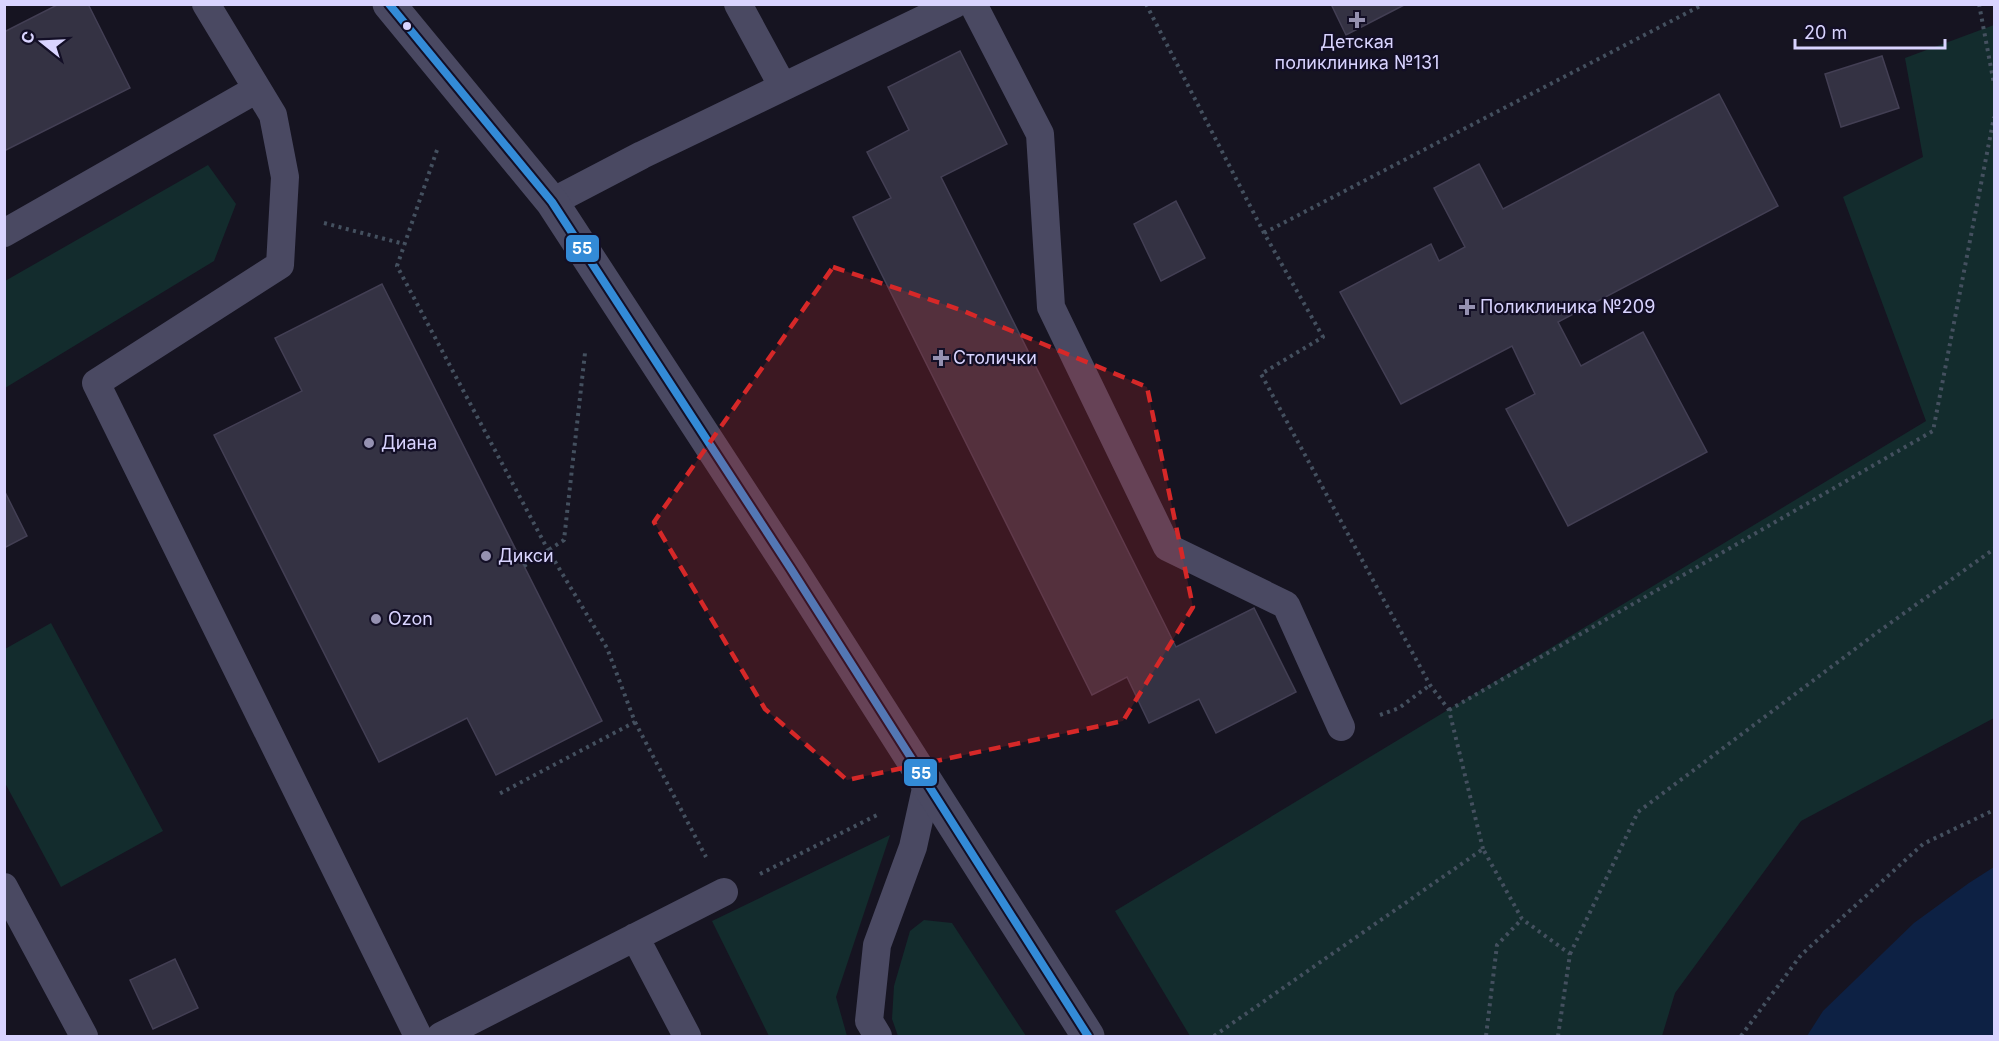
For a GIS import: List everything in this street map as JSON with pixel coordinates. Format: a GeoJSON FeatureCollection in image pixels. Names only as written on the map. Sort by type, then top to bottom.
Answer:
{"type":"FeatureCollection","features":[{"type":"Feature","properties":{"kind":"street"},"geometry":{"type":"LineString","coordinates":[[389,4],[552,202],[791,569],[1088,1036]]}},
{"type":"Feature","properties":{"kind":"lane"},"geometry":{"type":"LineString","coordinates":[[206,4],[273,115],[285,177],[280,265],[96,383],[418,1036]]}},
{"type":"Feature","properties":{"kind":"lane"},"geometry":{"type":"LineString","coordinates":[[738,4],[783,87]]}},
{"type":"Feature","properties":{"kind":"lane"},"geometry":{"type":"LineString","coordinates":[[552,202],[642,155],[955,4]]}},
{"type":"Feature","properties":{"kind":"lane"},"geometry":{"type":"LineString","coordinates":[[974,4],[1040,134],[1051,307],[1167,547],[1286,605],[1341,727]]}},
{"type":"Feature","properties":{"kind":"lane"},"geometry":{"type":"LineString","coordinates":[[4,233],[257,89]]}},
{"type":"Feature","properties":{"kind":"lane"},"geometry":{"type":"LineString","coordinates":[[878,1036],[869,1021],[877,945],[914,847],[927,784]]}},
{"type":"Feature","properties":{"kind":"lane"},"geometry":{"type":"LineString","coordinates":[[4,887],[84,1036]]}},
{"type":"Feature","properties":{"kind":"lane"},"geometry":{"type":"LineString","coordinates":[[441,1036],[724,892]]}},
{"type":"Feature","properties":{"kind":"lane"},"geometry":{"type":"LineString","coordinates":[[636,937],[687,1036]]}},
{"type":"Feature","properties":{"kind":"path"},"geometry":{"type":"LineString","coordinates":[[1146,4],[1264,233],[1323,337],[1261,374],[1431,685],[1449,710],[1483,849],[1522,919],[1570,954]]}},
{"type":"Feature","properties":{"kind":"path"},"geometry":{"type":"LineString","coordinates":[[1979,4],[1995,84]]}},
{"type":"Feature","properties":{"kind":"path"},"geometry":{"type":"LineString","coordinates":[[1264,233],[1703,5]]}},
{"type":"Feature","properties":{"kind":"path"},"geometry":{"type":"LineString","coordinates":[[1449,710],[1933,431],[1995,117]]}},
{"type":"Feature","properties":{"kind":"path"},"geometry":{"type":"LineString","coordinates":[[437,150],[397,266],[548,550],[607,648],[635,722],[724,892],[888,810]]}},
{"type":"Feature","properties":{"kind":"path"},"geometry":{"type":"LineString","coordinates":[[283,212],[404,244]]}},
{"type":"Feature","properties":{"kind":"path"},"geometry":{"type":"LineString","coordinates":[[524,566],[564,540],[585,353]]}},
{"type":"Feature","properties":{"kind":"path"},"geometry":{"type":"LineString","coordinates":[[1558,1036],[1570,954],[1638,812],[1875,634],[1995,549]]}},
{"type":"Feature","properties":{"kind":"path"},"geometry":{"type":"LineString","coordinates":[[1399,708],[1431,685]]}},
{"type":"Feature","properties":{"kind":"path"},"geometry":{"type":"LineString","coordinates":[[497,795],[635,722]]}},
{"type":"Feature","properties":{"kind":"path"},"geometry":{"type":"LineString","coordinates":[[1741,1036],[1801,955],[1923,844],[1995,810]]}},
{"type":"Feature","properties":{"kind":"path"},"geometry":{"type":"LineString","coordinates":[[1214,1036],[1483,849]]}},
{"type":"Feature","properties":{"kind":"path"},"geometry":{"type":"LineString","coordinates":[[1486,1036],[1497,945],[1522,919]]}},
{"type":"Feature","properties":{"kind":"highlighted area"},"geometry":{"type":"Polygon","coordinates":[[[833,267],[961,310],[1147,387],[1193,607],[1123,721],[847,780],[765,709],[654,522],[833,267]]]}},
{"type":"Feature","properties":{"kind":"green space"},"geometry":{"type":"Polygon","coordinates":[[[1994,25],[1994,718],[1801,821],[1675,993],[1662,1036],[1190,1036],[1115,911],[1926,421],[1843,197],[1923,157],[1905,58],[1994,25]]]}},
{"type":"Feature","properties":{"kind":"green space"},"geometry":{"type":"Polygon","coordinates":[[[208,165],[236,204],[214,261],[5,388],[5,281],[208,165]]]}},
{"type":"Feature","properties":{"kind":"green space"},"geometry":{"type":"Polygon","coordinates":[[[51,623],[163,831],[61,887],[5,783],[5,649],[51,623]]]}},
{"type":"Feature","properties":{"kind":"green space"},"geometry":{"type":"Polygon","coordinates":[[[890,835],[836,997],[847,1036],[769,1036],[712,921],[890,835]]]}},
{"type":"Feature","properties":{"kind":"green space"},"geometry":{"type":"Polygon","coordinates":[[[924,920],[952,923],[1026,1036],[898,1036],[892,1019],[894,986],[910,931],[924,920]]]}},
{"type":"Feature","properties":{"kind":"water"},"geometry":{"type":"Polygon","coordinates":[[[1994,867],[1994,1036],[1807,1036],[1823,1011],[1914,923],[1994,867]]]}},
{"type":"Feature","properties":{"kind":"building"},"geometry":{"type":"Polygon","coordinates":[[[59,4],[88,4],[130,88],[4,151],[4,32],[59,4]]]}},
{"type":"Feature","properties":{"kind":"building","name":"Детская поликлиника №131"},"geometry":{"type":"Polygon","coordinates":[[[1331,4],[1406,4],[1346,35],[1331,4]]]}},
{"type":"Feature","properties":{"kind":"building"},"geometry":{"type":"Polygon","coordinates":[[[960,51],[1007,144],[941,177],[1176,647],[1254,608],[1296,692],[1216,733],[1199,699],[1149,723],[1127,677],[1092,695],[853,217],[891,198],[867,152],[909,130],[888,87],[960,51]]]}},
{"type":"Feature","properties":{"kind":"building"},"geometry":{"type":"Polygon","coordinates":[[[1882,56],[1899,108],[1841,127],[1825,74],[1882,56]]]}},
{"type":"Feature","properties":{"kind":"building","name":"Поликлиника №209"},"geometry":{"type":"Polygon","coordinates":[[[1719,94],[1778,206],[1558,322],[1581,366],[1643,332],[1707,452],[1568,526],[1506,409],[1535,394],[1512,346],[1401,404],[1340,292],[1431,244],[1439,261],[1465,247],[1434,188],[1479,164],[1503,209],[1719,94]]]}},
{"type":"Feature","properties":{"kind":"building"},"geometry":{"type":"Polygon","coordinates":[[[1176,201],[1205,258],[1161,281],[1134,224],[1176,201]]]}},
{"type":"Feature","properties":{"kind":"building"},"geometry":{"type":"Polygon","coordinates":[[[382,284],[602,721],[496,775],[467,718],[379,762],[214,435],[302,391],[275,338],[382,284]]]}},
{"type":"Feature","properties":{"kind":"building"},"geometry":{"type":"Polygon","coordinates":[[[4,490],[27,536],[4,548],[4,490]]]}},
{"type":"Feature","properties":{"kind":"building"},"geometry":{"type":"Polygon","coordinates":[[[175,959],[198,1008],[153,1029],[130,980],[175,959]]]}},
{"type":"Feature","properties":{"kind":"transit line","name":"55"},"geometry":{"type":"LineString","coordinates":[[389,4],[552,202],[791,569],[1088,1036]]}},
{"type":"Feature","properties":{"kind":"place","name":"Детская поликлиника №131"},"geometry":{"type":"Point","coordinates":[1357,20]}},
{"type":"Feature","properties":{"kind":"place","name":"Поликлиника №209"},"geometry":{"type":"Point","coordinates":[1467,307]}},
{"type":"Feature","properties":{"kind":"place","name":"Столички"},"geometry":{"type":"Point","coordinates":[941,358]}},
{"type":"Feature","properties":{"kind":"place","name":"Диана"},"geometry":{"type":"Point","coordinates":[369,443]}},
{"type":"Feature","properties":{"kind":"place","name":"Дикси"},"geometry":{"type":"Point","coordinates":[486,556]}},
{"type":"Feature","properties":{"kind":"place","name":"Ozon"},"geometry":{"type":"Point","coordinates":[376,619]}}]}
